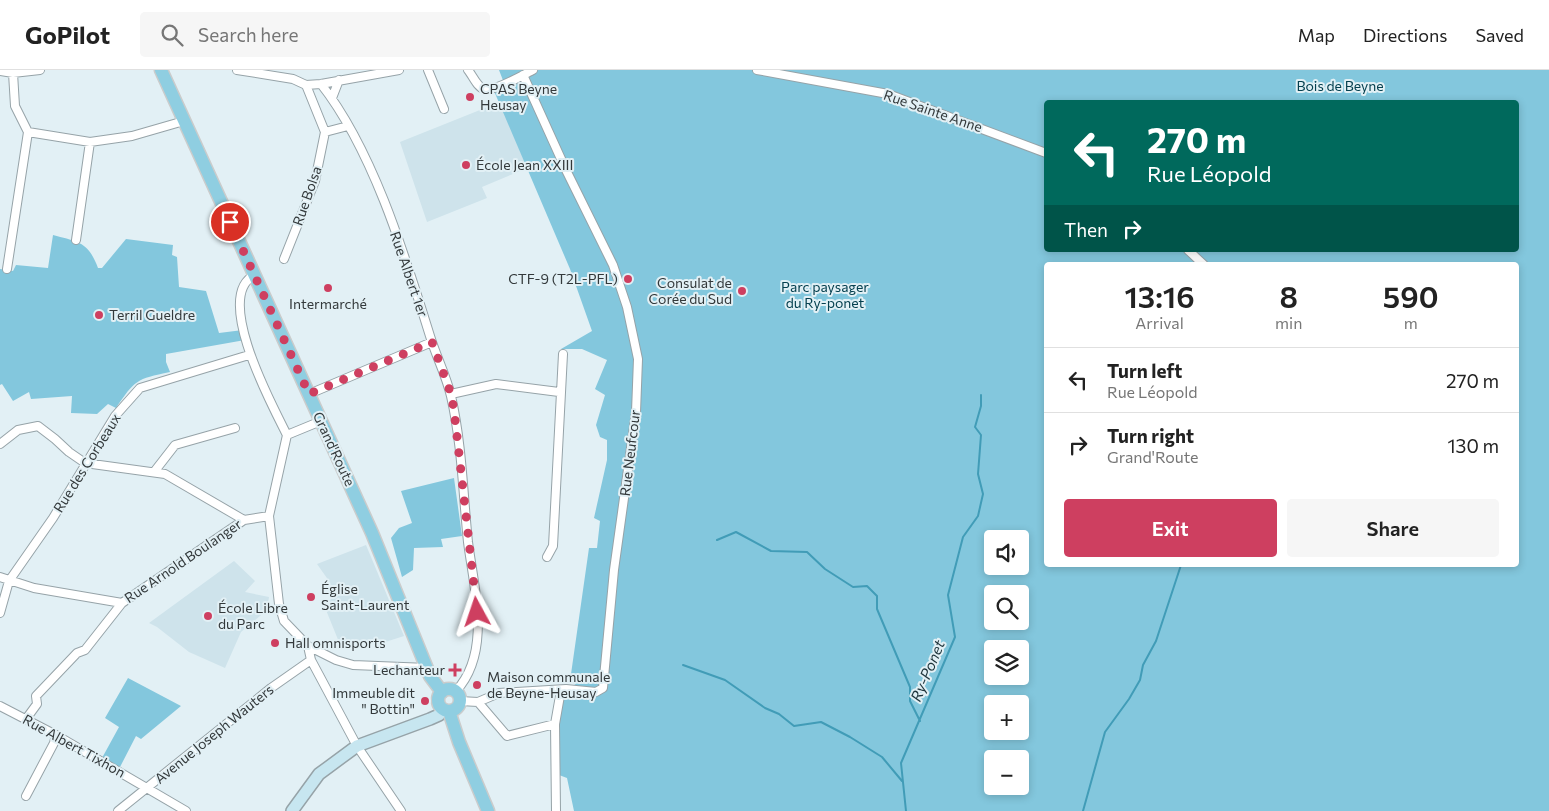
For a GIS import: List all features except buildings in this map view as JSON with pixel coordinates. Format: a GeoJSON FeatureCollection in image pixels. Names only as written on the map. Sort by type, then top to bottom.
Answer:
{"type":"FeatureCollection","features":[{"type":"Feature","properties":{"kind":"main road","name":"Grand'Route"},"geometry":{"type":"LineString","coordinates":[[161,70],[372,533],[432,679],[442,692],[438,701],[451,709],[488,811]]}},
{"type":"Feature","properties":{"kind":"main road"},"geometry":{"type":"LineString","coordinates":[[442,692],[450,689],[451,709]]}},
{"type":"Feature","properties":{"kind":"street"},"geometry":{"type":"LineString","coordinates":[[0,71],[14,73],[40,70]]}},
{"type":"Feature","properties":{"kind":"street"},"geometry":{"type":"LineString","coordinates":[[236,70],[293,79],[306,85],[398,70]]}},
{"type":"Feature","properties":{"kind":"street"},"geometry":{"type":"LineString","coordinates":[[292,70],[293,79]]}},
{"type":"Feature","properties":{"kind":"street"},"geometry":{"type":"LineString","coordinates":[[428,70],[444,109]]}},
{"type":"Feature","properties":{"kind":"street"},"geometry":{"type":"LineString","coordinates":[[468,70],[484,89],[492,89],[533,70]]}},
{"type":"Feature","properties":{"kind":"street","name":"Rue Sainte Anne"},"geometry":{"type":"LineString","coordinates":[[757,70],[888,94],[1044,152]]}},
{"type":"Feature","properties":{"kind":"street"},"geometry":{"type":"LineString","coordinates":[[7,269],[28,132],[15,106],[14,73]]}},
{"type":"Feature","properties":{"kind":"street","name":"Rue Neufcour"},"geometry":{"type":"LineString","coordinates":[[478,702],[499,693],[572,689],[598,691],[603,688],[606,681],[610,606],[630,465],[638,382],[638,359],[627,307],[613,265],[566,170],[523,75]]}},
{"type":"Feature","properties":{"kind":"street"},"geometry":{"type":"LineString","coordinates":[[332,98],[339,80]]}},
{"type":"Feature","properties":{"kind":"street","name":"Rue Albert 1er"},"geometry":{"type":"LineString","coordinates":[[321,84],[332,98],[348,126],[383,199],[451,394],[478,628],[472,666],[451,709]]}},
{"type":"Feature","properties":{"kind":"street"},"geometry":{"type":"LineString","coordinates":[[306,85],[325,132],[348,126]]}},
{"type":"Feature","properties":{"kind":"street"},"geometry":{"type":"LineString","coordinates":[[28,132],[90,142],[132,136],[184,121]]}},
{"type":"Feature","properties":{"kind":"street","name":"Rue Bolsa"},"geometry":{"type":"LineString","coordinates":[[284,259],[315,181],[325,132]]}},
{"type":"Feature","properties":{"kind":"street"},"geometry":{"type":"LineString","coordinates":[[76,240],[90,142]]}},
{"type":"Feature","properties":{"kind":"street"},"geometry":{"type":"LineString","coordinates":[[1190,252],[1201,262]]}},
{"type":"Feature","properties":{"kind":"street"},"geometry":{"type":"LineString","coordinates":[[255,275],[248,279],[240,298],[249,355],[287,435],[269,516],[281,615],[284,621],[308,646],[336,660],[353,665],[428,668]]}},
{"type":"Feature","properties":{"kind":"street"},"geometry":{"type":"LineString","coordinates":[[309,394],[432,342]]}},
{"type":"Feature","properties":{"kind":"street"},"geometry":{"type":"LineString","coordinates":[[547,557],[553,546],[562,354]]}},
{"type":"Feature","properties":{"kind":"street","name":"Rue des Corbeaux"},"geometry":{"type":"LineString","coordinates":[[0,613],[9,581],[52,518],[115,416],[140,388],[249,355]]}},
{"type":"Feature","properties":{"kind":"street"},"geometry":{"type":"LineString","coordinates":[[451,394],[496,384],[559,392]]}},
{"type":"Feature","properties":{"kind":"street"},"geometry":{"type":"LineString","coordinates":[[287,435],[321,421]]}},
{"type":"Feature","properties":{"kind":"street"},"geometry":{"type":"LineString","coordinates":[[0,444],[18,430],[38,426],[85,463],[165,474],[244,520]]}},
{"type":"Feature","properties":{"kind":"street"},"geometry":{"type":"LineString","coordinates":[[154,472],[175,445],[235,428]]}},
{"type":"Feature","properties":{"kind":"street","name":"Rue Arnold Boulanger"},"geometry":{"type":"LineString","coordinates":[[0,577],[34,588],[122,603],[244,520],[269,516]]}},
{"type":"Feature","properties":{"kind":"street"},"geometry":{"type":"LineString","coordinates":[[26,719],[37,704],[36,696],[77,653],[85,650],[122,603]]}},
{"type":"Feature","properties":{"kind":"street"},"geometry":{"type":"LineString","coordinates":[[308,646],[311,660],[357,746],[401,811]]}},
{"type":"Feature","properties":{"kind":"street","name":"Avenue Joseph Wauters"},"geometry":{"type":"LineString","coordinates":[[118,811],[268,690],[311,660]]}},
{"type":"Feature","properties":{"kind":"street"},"geometry":{"type":"LineString","coordinates":[[556,811],[555,724],[561,690]]}},
{"type":"Feature","properties":{"kind":"street"},"geometry":{"type":"LineString","coordinates":[[292,811],[319,774],[357,746],[451,709],[478,702],[508,736],[555,724]]}},
{"type":"Feature","properties":{"kind":"street","name":"Rue Albert Tixhon"},"geometry":{"type":"LineString","coordinates":[[0,706],[56,735],[186,811]]}},
{"type":"Feature","properties":{"kind":"street"},"geometry":{"type":"LineString","coordinates":[[26,796],[54,743],[56,735]]}},
{"type":"Feature","properties":{"kind":"shaded area","name":"École Jean XXIII"},"geometry":{"type":"Polygon","coordinates":[[[500,102],[527,168],[482,187],[487,198],[427,222],[400,142],[500,102]]]}},
{"type":"Feature","properties":{"kind":"shaded area"},"geometry":{"type":"Polygon","coordinates":[[[366,545],[404,636],[376,645],[373,639],[354,646],[341,647],[326,610],[333,594],[329,581],[317,564],[366,545]]]}},
{"type":"Feature","properties":{"kind":"shaded area","name":"École Libre du Parc"},"geometry":{"type":"Polygon","coordinates":[[[234,561],[255,581],[245,592],[269,597],[267,610],[241,632],[225,668],[189,652],[149,623],[234,561]]]}},
{"type":"Feature","properties":{"kind":"green space","name":"Parc paysager du Ry-ponet"},"geometry":{"type":"Polygon","coordinates":[[[499,70],[1549,70],[1549,811],[574,811],[567,778],[559,775],[558,727],[564,697],[572,692],[586,693],[586,687],[577,686],[570,681],[589,548],[597,548],[600,521],[594,518],[607,460],[607,440],[600,437],[596,425],[605,395],[595,389],[607,360],[582,349],[561,349],[592,331],[570,269],[494,91],[504,83],[499,70]]]}},
{"type":"Feature","properties":{"kind":"green space"},"geometry":{"type":"Polygon","coordinates":[[[53,235],[81,244],[90,252],[98,268],[102,268],[126,239],[173,245],[172,255],[177,257],[179,287],[206,291],[219,333],[243,330],[245,340],[166,354],[166,362],[170,372],[137,382],[116,408],[108,404],[97,414],[71,413],[72,396],[31,399],[29,392],[13,401],[2,384],[0,385],[0,269],[13,271],[16,265],[48,268],[53,235]]]}},
{"type":"Feature","properties":{"kind":"green space"},"geometry":{"type":"Polygon","coordinates":[[[454,478],[462,536],[441,539],[443,547],[414,548],[413,570],[402,577],[391,538],[399,528],[412,523],[401,491],[454,478]]]}},
{"type":"Feature","properties":{"kind":"green space"},"geometry":{"type":"Polygon","coordinates":[[[128,678],[181,706],[141,739],[136,736],[120,767],[102,758],[119,727],[105,718],[128,678]]]}},
{"type":"Feature","properties":{"kind":"waterway","name":"Ry-Ponet"},"geometry":{"type":"LineString","coordinates":[[906,811],[901,763],[955,637],[948,595],[963,537],[978,516],[983,494],[978,474],[981,435],[975,427],[981,406],[981,395]]}},
{"type":"Feature","properties":{"kind":"waterway"},"geometry":{"type":"LineString","coordinates":[[717,540],[736,532],[771,551],[807,552],[825,569],[853,587],[867,586],[877,596],[877,609],[910,687],[910,701],[920,721]]}},
{"type":"Feature","properties":{"kind":"waterway"},"geometry":{"type":"LineString","coordinates":[[1083,811],[1105,732],[1140,680],[1143,665],[1156,641],[1180,567]]}},
{"type":"Feature","properties":{"kind":"waterway"},"geometry":{"type":"LineString","coordinates":[[683,665],[725,680],[765,708],[779,714],[794,726],[821,722],[850,737],[882,757],[902,781]]}},
{"type":"Feature","properties":{"kind":"place","name":"CPAS Beyne Heusay"},"geometry":{"type":"Point","coordinates":[470,97]}},
{"type":"Feature","properties":{"kind":"place","name":"École Jean XXIII"},"geometry":{"type":"Point","coordinates":[466,165]}},
{"type":"Feature","properties":{"kind":"place","name":"CTF-9 (T2L-PFL)"},"geometry":{"type":"Point","coordinates":[628,279]}},
{"type":"Feature","properties":{"kind":"place","name":"Intermarché"},"geometry":{"type":"Point","coordinates":[328,288]}},
{"type":"Feature","properties":{"kind":"place","name":"Consulat de Corée du Sud"},"geometry":{"type":"Point","coordinates":[742,291]}},
{"type":"Feature","properties":{"kind":"place","name":"Terril Gueldre"},"geometry":{"type":"Point","coordinates":[99,315]}},
{"type":"Feature","properties":{"kind":"place","name":"Église Saint-Laurent"},"geometry":{"type":"Point","coordinates":[311,597]}},
{"type":"Feature","properties":{"kind":"place","name":"École Libre du Parc"},"geometry":{"type":"Point","coordinates":[208,616]}},
{"type":"Feature","properties":{"kind":"place","name":"Hall omnisports"},"geometry":{"type":"Point","coordinates":[275,643]}},
{"type":"Feature","properties":{"kind":"place","name":"Lechanteur"},"geometry":{"type":"Point","coordinates":[455,670]}},
{"type":"Feature","properties":{"kind":"place","name":"Maison communale de Beyne-Heusay"},"geometry":{"type":"Point","coordinates":[477,685]}},
{"type":"Feature","properties":{"kind":"place","name":"Immeuble dit \" Bottin\""},"geometry":{"type":"Point","coordinates":[425,701]}},
{"type":"Feature","properties":{"kind":"route"},"geometry":{"type":"LineString","coordinates":[[230,222],[309,394],[432,342],[451,394],[454,410],[477,612]]}},
{"type":"Feature","properties":{"kind":"park label","name":"Bois de Beyne"},"geometry":{"type":"Point","coordinates":[1340,86]}}]}
